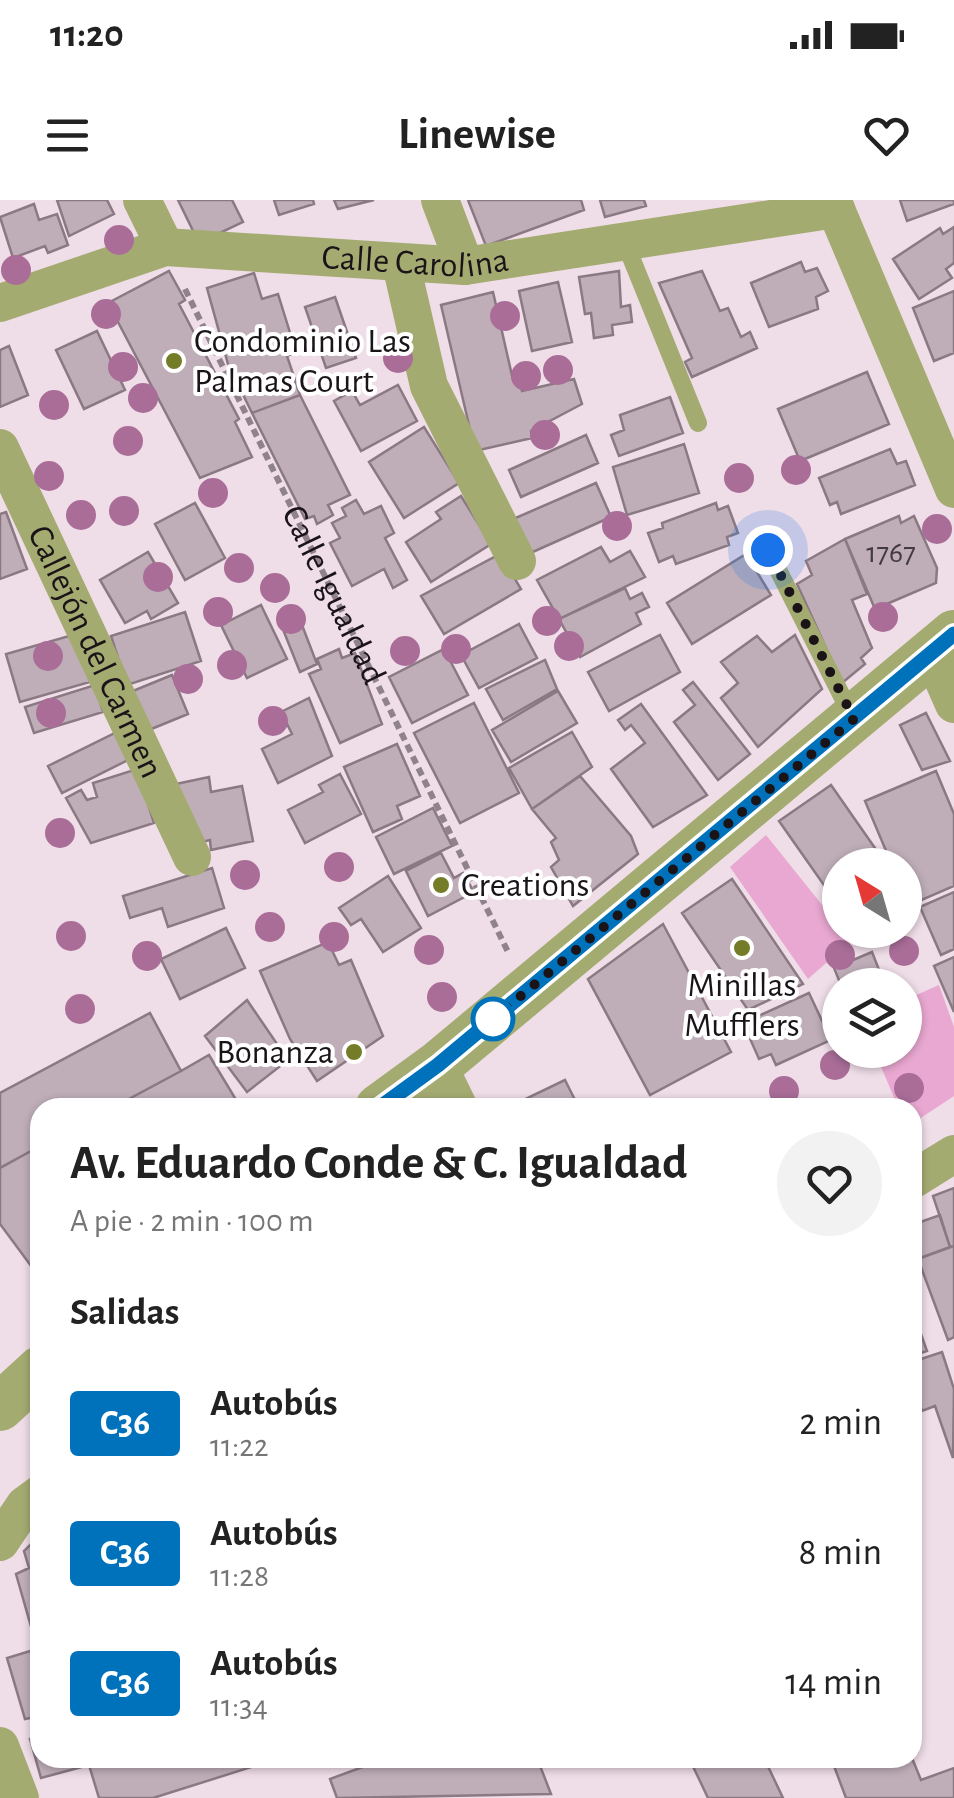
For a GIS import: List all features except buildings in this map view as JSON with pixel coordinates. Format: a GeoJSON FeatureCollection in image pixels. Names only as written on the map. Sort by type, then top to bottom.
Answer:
{"type":"FeatureCollection","features":[{"type":"Feature","properties":{"kind":"street"},"geometry":{"type":"LineString","coordinates":[[142,200],[166,246]]}},
{"type":"Feature","properties":{"kind":"street"},"geometry":{"type":"LineString","coordinates":[[440,200],[464,266]]}},
{"type":"Feature","properties":{"kind":"street"},"geometry":{"type":"LineString","coordinates":[[834,205],[954,488]]}},
{"type":"Feature","properties":{"kind":"street","name":"Calle Carolina"},"geometry":{"type":"LineString","coordinates":[[0,304],[166,246],[464,266],[834,205]]}},
{"type":"Feature","properties":{"kind":"street"},"geometry":{"type":"LineString","coordinates":[[402,264],[429,386],[517,561]]}},
{"type":"Feature","properties":{"kind":"street","name":"Callejón del Carmen"},"geometry":{"type":"LineString","coordinates":[[0,448],[192,857]]}},
{"type":"Feature","properties":{"kind":"street"},"geometry":{"type":"LineString","coordinates":[[393,1098],[438,1065],[943,644],[954,704]]}},
{"type":"Feature","properties":{"kind":"street"},"geometry":{"type":"LineString","coordinates":[[438,1065],[454,1098]]}},
{"type":"Feature","properties":{"kind":"street"},"geometry":{"type":"LineString","coordinates":[[922,1174],[954,1154]]}},
{"type":"Feature","properties":{"kind":"street"},"geometry":{"type":"LineString","coordinates":[[0,1408],[30,1380]]}},
{"type":"Feature","properties":{"kind":"street"},"geometry":{"type":"LineString","coordinates":[[0,1542],[30,1502]]}},
{"type":"Feature","properties":{"kind":"street"},"geometry":{"type":"LineString","coordinates":[[0,1746],[20,1798]]}},
{"type":"Feature","properties":{"kind":"lane"},"geometry":{"type":"LineString","coordinates":[[624,240],[698,423]]}},
{"type":"Feature","properties":{"kind":"lane"},"geometry":{"type":"LineString","coordinates":[[768,550],[854,719]]}},
{"type":"Feature","properties":{"kind":"path","name":"Calle Igualdad"},"geometry":{"type":"LineString","coordinates":[[166,246],[526,991]]}},
{"type":"Feature","properties":{"kind":"shaded area"},"geometry":{"type":"Polygon","coordinates":[[[766,835],[822,905],[822,948],[843,948],[808,979],[730,867],[766,835]]]}},
{"type":"Feature","properties":{"kind":"shaded area"},"geometry":{"type":"Polygon","coordinates":[[[939,985],[954,1027],[954,1096],[922,1117],[922,1098],[894,1098],[882,1068],[922,1068],[922,992],[939,985]]]}},
{"type":"Feature","properties":{"kind":"bus line","name":"C36"},"geometry":{"type":"LineString","coordinates":[[393,1098],[438,1065],[954,634]]}},
{"type":"Feature","properties":{"kind":"place","name":"Condominio Las Palmas Court"},"geometry":{"type":"Point","coordinates":[174,361]}},
{"type":"Feature","properties":{"kind":"place","name":"Creations"},"geometry":{"type":"Point","coordinates":[441,885]}},
{"type":"Feature","properties":{"kind":"place","name":"Minillas Mufflers"},"geometry":{"type":"Point","coordinates":[742,948]}},
{"type":"Feature","properties":{"kind":"place","name":"Bonanza"},"geometry":{"type":"Point","coordinates":[354,1052]}},
{"type":"Feature","properties":{"kind":"route"},"geometry":{"type":"LineString","coordinates":[[493,1019],[854,719],[768,550]]}}]}
